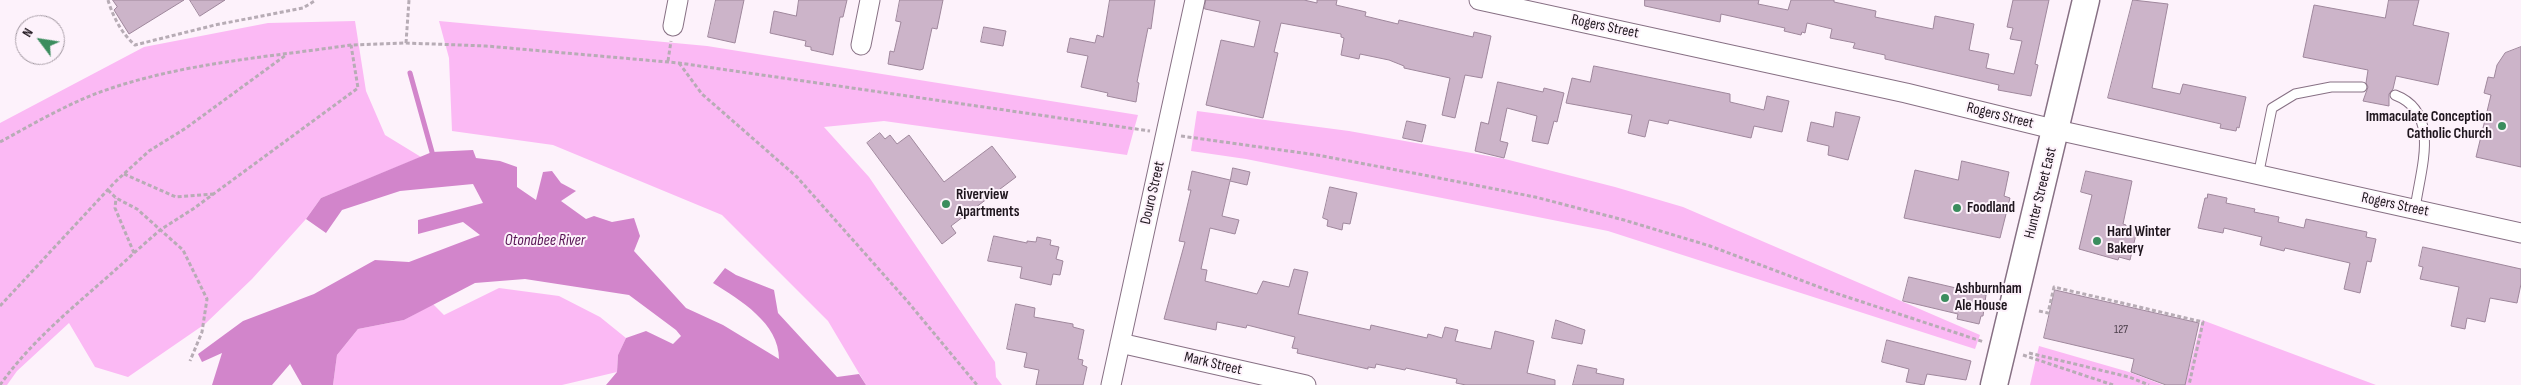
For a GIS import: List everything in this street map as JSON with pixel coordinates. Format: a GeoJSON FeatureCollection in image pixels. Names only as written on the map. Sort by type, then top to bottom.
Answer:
{"type":"FeatureCollection","features":[{"type":"Feature","properties":{"kind":"main road","name":"Hunter Street East"},"geometry":{"type":"LineString","coordinates":[[1994,385],[2057,130],[2086,0]]}},
{"type":"Feature","properties":{"kind":"street"},"geometry":{"type":"LineString","coordinates":[[673,26],[678,0]]}},
{"type":"Feature","properties":{"kind":"street"},"geometry":{"type":"LineString","coordinates":[[861,45],[870,0]]}},
{"type":"Feature","properties":{"kind":"street","name":"Douro Street"},"geometry":{"type":"LineString","coordinates":[[1111,385],[1195,0]]}},
{"type":"Feature","properties":{"kind":"street","name":"Rogers Street"},"geometry":{"type":"LineString","coordinates":[[1479,0],[1906,93],[2258,176],[2521,233]]}},
{"type":"Feature","properties":{"kind":"street","name":"Mark Street"},"geometry":{"type":"LineString","coordinates":[[1120,343],[1306,385]]}},
{"type":"Feature","properties":{"kind":"lane"},"geometry":{"type":"LineString","coordinates":[[2258,176],[2272,108],[2295,94],[2331,87],[2362,87]]}},
{"type":"Feature","properties":{"kind":"lane"},"geometry":{"type":"LineString","coordinates":[[2395,95],[2408,100],[2419,111],[2426,132],[2415,209]]}},
{"type":"Feature","properties":{"kind":"path"},"geometry":{"type":"LineString","coordinates":[[108,0],[111,12],[128,39],[135,46],[215,25],[303,8],[316,0]]}},
{"type":"Feature","properties":{"kind":"path"},"geometry":{"type":"LineString","coordinates":[[406,43],[409,0]]}},
{"type":"Feature","properties":{"kind":"path"},"geometry":{"type":"LineString","coordinates":[[0,142],[38,121],[102,92],[163,74],[351,45],[406,43],[486,46],[679,62],[1317,156],[1535,197],[1606,215],[1710,246],[1835,293],[2113,385]]}},
{"type":"Feature","properties":{"kind":"path"},"geometry":{"type":"LineString","coordinates":[[0,385],[9,372],[64,315],[160,230],[214,194],[358,88],[351,45]]}},
{"type":"Feature","properties":{"kind":"path"},"geometry":{"type":"LineString","coordinates":[[0,306],[124,173],[149,151],[186,128],[286,54]]}},
{"type":"Feature","properties":{"kind":"path"},"geometry":{"type":"LineString","coordinates":[[679,62],[702,94],[797,177],[908,302],[977,385]]}},
{"type":"Feature","properties":{"kind":"path"},"geometry":{"type":"LineString","coordinates":[[124,173],[176,197],[214,194]]}},
{"type":"Feature","properties":{"kind":"path"},"geometry":{"type":"LineString","coordinates":[[108,190],[116,198],[137,209],[183,250],[207,299],[202,332],[190,361]]}},
{"type":"Feature","properties":{"kind":"path"},"geometry":{"type":"LineString","coordinates":[[116,198],[115,208],[134,253]]}},
{"type":"Feature","properties":{"kind":"path"},"geometry":{"type":"LineString","coordinates":[[2039,311],[2048,313],[2054,286],[2203,322],[2189,385]]}},
{"type":"Feature","properties":{"kind":"path"},"geometry":{"type":"LineString","coordinates":[[2029,353],[2129,377],[2149,385]]}},
{"type":"Feature","properties":{"kind":"shaded area"},"geometry":{"type":"Polygon","coordinates":[[[355,21],[366,91],[385,135],[421,157],[321,198],[306,219],[252,279],[205,324],[128,377],[95,367],[69,323],[17,371],[7,385],[0,385],[0,123],[144,47],[268,23],[355,21]]]}},
{"type":"Feature","properties":{"kind":"shaded area"},"geometry":{"type":"Polygon","coordinates":[[[439,21],[707,46],[1138,115],[1127,155],[884,121],[824,127],[869,177],[995,362],[996,377],[1002,385],[866,385],[828,321],[722,215],[553,145],[452,131],[449,58],[439,21]]]}},
{"type":"Feature","properties":{"kind":"shaded area"},"geometry":{"type":"Polygon","coordinates":[[[1197,111],[1349,131],[1505,159],[1615,187],[1683,207],[1980,335],[1975,349],[1608,231],[1246,159],[1191,151],[1197,111]]]}},
{"type":"Feature","properties":{"kind":"shaded area"},"geometry":{"type":"Polygon","coordinates":[[[499,288],[559,296],[600,317],[626,338],[618,355],[617,372],[562,385],[333,385],[337,355],[358,329],[404,320],[433,304],[444,315],[499,288]]]}},
{"type":"Feature","properties":{"kind":"shaded area"},"geometry":{"type":"Polygon","coordinates":[[[2202,320],[2376,385],[2185,385],[2202,320]]]}},
{"type":"Feature","properties":{"kind":"shaded area"},"geometry":{"type":"Polygon","coordinates":[[[2039,346],[2129,372],[2163,385],[2030,385],[2039,346]]]}},
{"type":"Feature","properties":{"kind":"water","name":"Otonabee River"},"geometry":{"type":"Polygon","coordinates":[[[473,150],[476,158],[500,161],[517,167],[517,187],[536,200],[543,172],[552,171],[561,183],[576,191],[561,201],[586,219],[594,216],[612,222],[634,218],[640,236],[634,251],[686,308],[723,325],[779,359],[777,346],[765,324],[746,305],[713,283],[725,268],[736,275],[774,290],[778,313],[837,377],[859,374],[866,385],[606,385],[617,372],[618,355],[626,338],[646,331],[673,344],[681,336],[676,330],[629,295],[525,279],[475,283],[404,320],[358,329],[337,355],[333,385],[302,385],[290,364],[272,385],[212,385],[222,353],[202,362],[198,354],[243,321],[314,294],[375,260],[409,262],[480,235],[463,222],[418,234],[418,220],[483,203],[473,184],[400,191],[342,210],[326,233],[306,219],[321,198],[432,152],[473,150]]]}},
{"type":"Feature","properties":{"kind":"building"},"geometry":{"type":"Polygon","coordinates":[[[113,0],[184,0],[129,34],[114,10],[117,7],[113,0]]]}},
{"type":"Feature","properties":{"kind":"building"},"geometry":{"type":"Polygon","coordinates":[[[190,0],[225,0],[200,16],[190,0]]]}},
{"type":"Feature","properties":{"kind":"building"},"geometry":{"type":"Polygon","coordinates":[[[716,0],[744,0],[735,43],[708,37],[716,0]]]}},
{"type":"Feature","properties":{"kind":"building"},"geometry":{"type":"Polygon","coordinates":[[[799,0],[847,0],[843,17],[840,17],[833,55],[811,50],[811,47],[805,46],[806,41],[770,33],[774,11],[796,16],[799,0]]]}},
{"type":"Feature","properties":{"kind":"building"},"geometry":{"type":"Polygon","coordinates":[[[900,0],[943,0],[937,29],[932,28],[923,69],[920,70],[888,64],[890,51],[894,52],[901,22],[896,21],[900,0]]]}},
{"type":"Feature","properties":{"kind":"building"},"geometry":{"type":"Polygon","coordinates":[[[1110,0],[1155,0],[1151,29],[1148,28],[1137,82],[1139,83],[1136,102],[1107,96],[1108,93],[1081,87],[1088,56],[1067,52],[1070,38],[1095,43],[1097,35],[1103,37],[1110,0]]]}},
{"type":"Feature","properties":{"kind":"building"},"geometry":{"type":"Polygon","coordinates":[[[1206,0],[1304,0],[1317,3],[1317,0],[1337,0],[1336,5],[1366,12],[1365,16],[1398,24],[1399,20],[1473,37],[1474,32],[1491,36],[1482,78],[1465,75],[1455,118],[1442,115],[1450,78],[1404,68],[1404,66],[1389,60],[1360,54],[1359,59],[1341,55],[1344,38],[1341,37],[1341,34],[1281,23],[1274,52],[1278,53],[1263,118],[1206,105],[1221,40],[1254,47],[1260,21],[1205,9],[1206,0]]]}},
{"type":"Feature","properties":{"kind":"building"},"geometry":{"type":"Polygon","coordinates":[[[1645,0],[1759,0],[1758,4],[1788,10],[1791,0],[1834,0],[1834,2],[1876,11],[1875,17],[1933,29],[1935,16],[1974,24],[1969,50],[1989,54],[1986,68],[2014,74],[2022,41],[2010,39],[2013,28],[2007,27],[2013,0],[2049,0],[2035,64],[2038,65],[2031,96],[1998,90],[1999,85],[1885,59],[1885,55],[1853,48],[1855,43],[1830,38],[1832,29],[1807,23],[1805,33],[1802,32],[1801,35],[1784,31],[1785,28],[1721,14],[1720,22],[1645,6],[1645,0]]]}},
{"type":"Feature","properties":{"kind":"building"},"geometry":{"type":"Polygon","coordinates":[[[2133,0],[2168,4],[2152,88],[2180,94],[2183,84],[2246,97],[2239,128],[2237,127],[2236,131],[2220,128],[2221,124],[2108,98],[2133,0]]]}},
{"type":"Feature","properties":{"kind":"building"},"geometry":{"type":"Polygon","coordinates":[[[2389,0],[2419,0],[2413,25],[2449,33],[2438,85],[2396,76],[2393,89],[2389,94],[2389,106],[2363,101],[2368,87],[2366,83],[2368,70],[2303,57],[2314,5],[2385,18],[2389,0]]]}},
{"type":"Feature","properties":{"kind":"building"},"geometry":{"type":"Polygon","coordinates":[[[984,27],[1006,31],[1003,46],[981,42],[984,27]]]}},
{"type":"Feature","properties":{"kind":"building","name":"Immaculate Conception Catholic Church"},"geometry":{"type":"Polygon","coordinates":[[[2521,47],[2521,167],[2476,157],[2491,95],[2484,93],[2488,77],[2494,78],[2497,65],[2505,53],[2521,47]]]}},
{"type":"Feature","properties":{"kind":"building"},"geometry":{"type":"Polygon","coordinates":[[[1594,66],[1730,94],[1730,102],[1764,110],[1767,96],[1789,101],[1782,132],[1754,126],[1751,138],[1669,120],[1668,124],[1649,120],[1645,137],[1628,133],[1632,115],[1566,103],[1572,78],[1590,82],[1594,66]]]}},
{"type":"Feature","properties":{"kind":"building"},"geometry":{"type":"Polygon","coordinates":[[[1498,82],[1543,92],[1544,88],[1564,93],[1557,122],[1554,121],[1548,144],[1532,141],[1537,116],[1507,108],[1500,141],[1508,143],[1504,158],[1475,151],[1481,122],[1488,124],[1498,82]]]}},
{"type":"Feature","properties":{"kind":"building"},"geometry":{"type":"Polygon","coordinates":[[[1836,112],[1860,117],[1848,160],[1828,155],[1829,146],[1807,141],[1811,122],[1833,127],[1836,112]]]}},
{"type":"Feature","properties":{"kind":"building"},"geometry":{"type":"Polygon","coordinates":[[[1407,121],[1426,125],[1422,142],[1403,138],[1407,121]]]}},
{"type":"Feature","properties":{"kind":"building","name":"Riverview Apartments"},"geometry":{"type":"Polygon","coordinates":[[[880,133],[885,139],[890,135],[897,144],[909,135],[944,182],[992,146],[1016,177],[951,226],[956,233],[942,244],[867,143],[880,133]]]}},
{"type":"Feature","properties":{"kind":"building","name":"Foodland"},"geometry":{"type":"Polygon","coordinates":[[[1962,161],[2009,172],[2004,196],[2010,198],[2000,238],[1904,218],[1915,170],[1958,180],[1962,161]]]}},
{"type":"Feature","properties":{"kind":"building"},"geometry":{"type":"Polygon","coordinates":[[[1233,168],[1250,172],[1247,185],[1230,181],[1222,216],[1239,220],[1235,234],[1210,228],[1201,269],[1207,270],[1205,281],[1257,294],[1263,281],[1289,287],[1294,269],[1308,272],[1298,314],[1370,330],[1371,325],[1427,338],[1428,334],[1442,338],[1445,327],[1458,330],[1455,341],[1491,349],[1495,331],[1534,341],[1527,373],[1555,380],[1555,385],[1466,385],[1456,383],[1457,379],[1406,368],[1405,370],[1376,364],[1375,368],[1368,367],[1368,369],[1297,353],[1298,349],[1292,348],[1295,337],[1247,325],[1246,328],[1217,322],[1216,330],[1164,319],[1185,242],[1179,241],[1191,190],[1188,190],[1192,171],[1230,180],[1233,168]]]}},
{"type":"Feature","properties":{"kind":"building"},"geometry":{"type":"Polygon","coordinates":[[[2086,171],[2132,181],[2123,224],[2126,227],[2137,230],[2130,260],[2119,257],[2118,260],[2079,249],[2092,195],[2081,192],[2086,171]]]}},
{"type":"Feature","properties":{"kind":"building"},"geometry":{"type":"Polygon","coordinates":[[[1330,187],[1357,193],[1350,224],[1343,223],[1342,230],[1327,226],[1328,220],[1323,218],[1330,187]]]}},
{"type":"Feature","properties":{"kind":"building"},"geometry":{"type":"Polygon","coordinates":[[[2208,194],[2227,198],[2226,203],[2255,209],[2254,212],[2279,217],[2278,222],[2304,228],[2306,219],[2367,232],[2366,237],[2376,239],[2371,262],[2367,261],[2360,293],[2344,289],[2350,263],[2285,248],[2284,251],[2260,245],[2262,237],[2224,228],[2223,233],[2198,228],[2205,198],[2207,198],[2208,194]]]}},
{"type":"Feature","properties":{"kind":"building"},"geometry":{"type":"Polygon","coordinates":[[[994,236],[1027,243],[1027,241],[1036,242],[1037,237],[1051,240],[1050,245],[1059,247],[1056,259],[1063,261],[1060,275],[1053,274],[1051,285],[1020,278],[1022,267],[988,261],[994,236]]]}},
{"type":"Feature","properties":{"kind":"building"},"geometry":{"type":"Polygon","coordinates":[[[2423,247],[2521,269],[2521,284],[2517,303],[2490,298],[2485,322],[2467,318],[2465,329],[2451,326],[2459,287],[2420,279],[2423,267],[2419,266],[2423,247]]]}},
{"type":"Feature","properties":{"kind":"building","name":"Ashburnham Ale House"},"geometry":{"type":"Polygon","coordinates":[[[1909,277],[1986,295],[1983,316],[1981,316],[1979,324],[1957,319],[1958,314],[1903,301],[1909,277]]]}},
{"type":"Feature","properties":{"kind":"building"},"geometry":{"type":"Polygon","coordinates":[[[2055,290],[2199,323],[2185,385],[2166,385],[2131,372],[2134,359],[2044,338],[2055,290]]]}},
{"type":"Feature","properties":{"kind":"building"},"geometry":{"type":"Polygon","coordinates":[[[1016,304],[1035,308],[1034,317],[1073,324],[1073,327],[1084,330],[1078,359],[1083,360],[1082,365],[1087,367],[1083,385],[1036,385],[1039,370],[1024,367],[1027,353],[1007,349],[1016,304]]]}},
{"type":"Feature","properties":{"kind":"building"},"geometry":{"type":"Polygon","coordinates":[[[1556,320],[1585,330],[1582,344],[1552,338],[1556,320]]]}},
{"type":"Feature","properties":{"kind":"building"},"geometry":{"type":"Polygon","coordinates":[[[1887,340],[1971,361],[1966,380],[1927,374],[1924,385],[1906,382],[1909,369],[1882,362],[1887,340]]]}},
{"type":"Feature","properties":{"kind":"building"},"geometry":{"type":"Polygon","coordinates":[[[1578,365],[1597,369],[1596,373],[1624,379],[1623,385],[1573,385],[1578,365]]]}},
{"type":"Feature","properties":{"kind":"waterway"},"geometry":{"type":"LineString","coordinates":[[410,73],[432,152]]}},
{"type":"Feature","properties":{"kind":"place","name":"Immaculate Conception Catholic Church"},"geometry":{"type":"Point","coordinates":[2502,126]}},
{"type":"Feature","properties":{"kind":"place","name":"Riverview Apartments"},"geometry":{"type":"Point","coordinates":[946,204]}},
{"type":"Feature","properties":{"kind":"place","name":"Foodland"},"geometry":{"type":"Point","coordinates":[1957,208]}},
{"type":"Feature","properties":{"kind":"place","name":"Hard Winter Bakery"},"geometry":{"type":"Point","coordinates":[2097,241]}},
{"type":"Feature","properties":{"kind":"place","name":"Ashburnham Ale House"},"geometry":{"type":"Point","coordinates":[1945,298]}}]}
